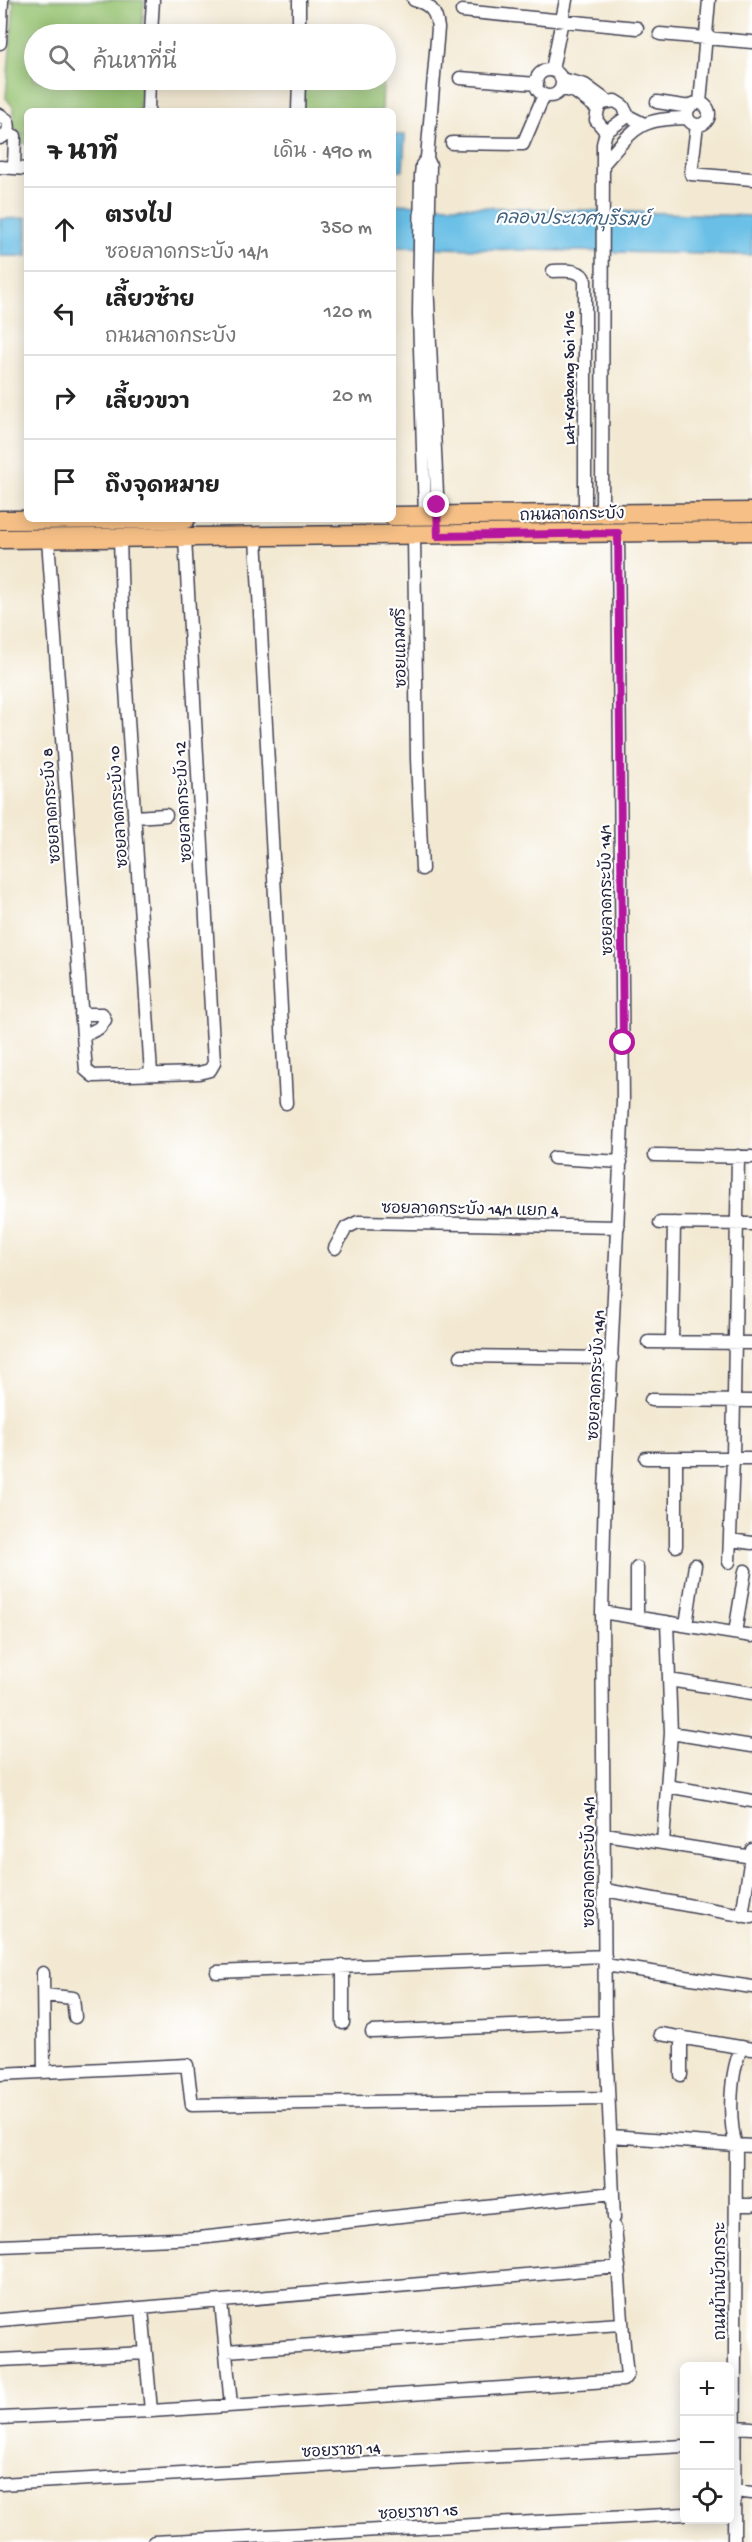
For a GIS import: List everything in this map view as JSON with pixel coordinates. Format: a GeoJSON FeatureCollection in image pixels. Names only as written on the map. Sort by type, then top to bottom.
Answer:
{"type":"FeatureCollection","features":[{"type":"Feature","properties":{"kind":"main road","name":"ถนนลาดกระบัง"},"geometry":{"type":"LineString","coordinates":[[396,516],[752,512]]}},
{"type":"Feature","properties":{"kind":"main road"},"geometry":{"type":"LineString","coordinates":[[426,536],[431,516]]}},
{"type":"Feature","properties":{"kind":"main road"},"geometry":{"type":"LineString","coordinates":[[0,520],[24,520]]}},
{"type":"Feature","properties":{"kind":"main road","name":"ถนนลาดกระบัง"},"geometry":{"type":"LineString","coordinates":[[0,539],[752,531]]}},
{"type":"Feature","properties":{"kind":"street"},"geometry":{"type":"LineString","coordinates":[[0,43],[2,0]]}},
{"type":"Feature","properties":{"kind":"street"},"geometry":{"type":"LineString","coordinates":[[152,24],[153,0]]}},
{"type":"Feature","properties":{"kind":"street"},"geometry":{"type":"LineString","coordinates":[[299,0],[299,24]]}},
{"type":"Feature","properties":{"kind":"street"},"geometry":{"type":"LineString","coordinates":[[414,0],[429,5],[434,11],[438,28],[426,158],[430,165],[425,176],[423,281],[431,516]]}},
{"type":"Feature","properties":{"kind":"street"},"geometry":{"type":"LineString","coordinates":[[552,70],[566,0]]}},
{"type":"Feature","properties":{"kind":"street"},"geometry":{"type":"LineString","coordinates":[[709,0],[694,113],[691,174],[752,179]]}},
{"type":"Feature","properties":{"kind":"street"},"geometry":{"type":"LineString","coordinates":[[462,11],[637,28]]}},
{"type":"Feature","properties":{"kind":"street"},"geometry":{"type":"LineString","coordinates":[[660,34],[752,42]]}},
{"type":"Feature","properties":{"kind":"street"},"geometry":{"type":"LineString","coordinates":[[452,142],[524,144],[541,89],[541,73],[552,70],[558,73],[561,84],[602,105],[618,103],[628,116],[642,123]]}},
{"type":"Feature","properties":{"kind":"street"},"geometry":{"type":"LineString","coordinates":[[460,78],[541,89],[555,94],[561,84]]}},
{"type":"Feature","properties":{"kind":"street"},"geometry":{"type":"LineString","coordinates":[[148,108],[149,90]]}},
{"type":"Feature","properties":{"kind":"street"},"geometry":{"type":"LineString","coordinates":[[298,108],[299,90]]}},
{"type":"Feature","properties":{"kind":"street"},"geometry":{"type":"LineString","coordinates":[[657,102],[694,113]]}},
{"type":"Feature","properties":{"kind":"street"},"geometry":{"type":"LineString","coordinates":[[602,105],[596,120],[606,132]]}},
{"type":"Feature","properties":{"kind":"street"},"geometry":{"type":"LineString","coordinates":[[604,163],[629,133],[642,123],[694,113]]}},
{"type":"Feature","properties":{"kind":"street"},"geometry":{"type":"LineString","coordinates":[[0,115],[9,123],[4,135],[15,136],[21,169],[0,167]]}},
{"type":"Feature","properties":{"kind":"street"},"geometry":{"type":"LineString","coordinates":[[594,513],[603,283],[601,178],[604,163],[603,144],[606,132],[628,116]]}},
{"type":"Feature","properties":{"kind":"street","name":"Lat Krabang Soi 1/16"},"geometry":{"type":"LineString","coordinates":[[553,271],[578,272],[583,275],[585,281],[594,513]]}},
{"type":"Feature","properties":{"kind":"street","name":"ซอยลาดกระบัง 14/1"},"geometry":{"type":"LineString","coordinates":[[231,2405],[623,2380],[627,2375],[620,2325],[619,2266],[614,2223],[605,2022],[602,1612],[605,1489],[623,1101],[618,533]]}},
{"type":"Feature","properties":{"kind":"street","name":"ซอยแถมศรี"},"geometry":{"type":"LineString","coordinates":[[422,869],[417,759],[426,536]]}},
{"type":"Feature","properties":{"kind":"street"},"geometry":{"type":"LineString","coordinates":[[256,537],[286,1103]]}},
{"type":"Feature","properties":{"kind":"street","name":"ซอยลาดกระบัง 10"},"geometry":{"type":"LineString","coordinates":[[120,538],[123,642],[151,1074]]}},
{"type":"Feature","properties":{"kind":"street","name":"ซอยลาดกระบัง 12"},"geometry":{"type":"LineString","coordinates":[[151,1074],[207,1072],[214,1064],[185,538]]}},
{"type":"Feature","properties":{"kind":"street","name":"ซอยลาดกระบัง 8"},"geometry":{"type":"LineString","coordinates":[[48,539],[86,1070],[93,1076],[151,1074]]}},
{"type":"Feature","properties":{"kind":"street"},"geometry":{"type":"LineString","coordinates":[[134,817],[166,815]]}},
{"type":"Feature","properties":{"kind":"street"},"geometry":{"type":"LineString","coordinates":[[81,1014],[102,1014],[105,1020],[99,1028],[83,1036]]}},
{"type":"Feature","properties":{"kind":"street"},"geometry":{"type":"LineString","coordinates":[[655,1155],[752,1157]]}},
{"type":"Feature","properties":{"kind":"street"},"geometry":{"type":"LineString","coordinates":[[729,1562],[738,1156]]}},
{"type":"Feature","properties":{"kind":"street"},"geometry":{"type":"LineString","coordinates":[[554,1158],[621,1161]]}},
{"type":"Feature","properties":{"kind":"street","name":"ซอยลาดกระบัง 14/1 แยก 4"},"geometry":{"type":"LineString","coordinates":[[335,1248],[346,1228],[358,1222],[618,1227]]}},
{"type":"Feature","properties":{"kind":"street"},"geometry":{"type":"LineString","coordinates":[[660,1223],[752,1224]]}},
{"type":"Feature","properties":{"kind":"street"},"geometry":{"type":"LineString","coordinates":[[672,1342],[674,1223]]}},
{"type":"Feature","properties":{"kind":"street"},"geometry":{"type":"LineString","coordinates":[[648,1342],[752,1343]]}},
{"type":"Feature","properties":{"kind":"street"},"geometry":{"type":"LineString","coordinates":[[461,1356],[612,1358]]}},
{"type":"Feature","properties":{"kind":"street"},"geometry":{"type":"LineString","coordinates":[[651,1400],[752,1401]]}},
{"type":"Feature","properties":{"kind":"street"},"geometry":{"type":"LineString","coordinates":[[646,1458],[752,1458]]}},
{"type":"Feature","properties":{"kind":"street"},"geometry":{"type":"LineString","coordinates":[[676,1458],[676,1546]]}},
{"type":"Feature","properties":{"kind":"street"},"geometry":{"type":"LineString","coordinates":[[730,1540],[752,1543]]}},
{"type":"Feature","properties":{"kind":"street"},"geometry":{"type":"LineString","coordinates":[[686,1625],[695,1566]]}},
{"type":"Feature","properties":{"kind":"street"},"geometry":{"type":"LineString","coordinates":[[637,1568],[637,1617]]}},
{"type":"Feature","properties":{"kind":"street"},"geometry":{"type":"LineString","coordinates":[[735,1633],[745,1571]]}},
{"type":"Feature","properties":{"kind":"street"},"geometry":{"type":"LineString","coordinates":[[602,1612],[752,1636]]}},
{"type":"Feature","properties":{"kind":"street"},"geometry":{"type":"LineString","coordinates":[[663,1842],[671,1733],[667,1622]]}},
{"type":"Feature","properties":{"kind":"street"},"geometry":{"type":"LineString","coordinates":[[669,1680],[752,1693]]}},
{"type":"Feature","properties":{"kind":"street"},"geometry":{"type":"LineString","coordinates":[[671,1733],[752,1746]]}},
{"type":"Feature","properties":{"kind":"street"},"geometry":{"type":"LineString","coordinates":[[667,1786],[752,1801]]}},
{"type":"Feature","properties":{"kind":"street"},"geometry":{"type":"LineString","coordinates":[[605,1834],[752,1855],[747,1917],[605,1890]]}},
{"type":"Feature","properties":{"kind":"street"},"geometry":{"type":"LineString","coordinates":[[217,1972],[342,1966],[605,1960],[752,1987]]}},
{"type":"Feature","properties":{"kind":"street"},"geometry":{"type":"LineString","coordinates":[[342,1966],[343,2023]]}},
{"type":"Feature","properties":{"kind":"street"},"geometry":{"type":"LineString","coordinates":[[44,1973],[44,2072]]}},
{"type":"Feature","properties":{"kind":"street"},"geometry":{"type":"LineString","coordinates":[[44,1995],[73,1998],[75,2017]]}},
{"type":"Feature","properties":{"kind":"street"},"geometry":{"type":"LineString","coordinates":[[372,2032],[605,2022]]}},
{"type":"Feature","properties":{"kind":"street"},"geometry":{"type":"LineString","coordinates":[[660,2034],[747,2048]]}},
{"type":"Feature","properties":{"kind":"street"},"geometry":{"type":"LineString","coordinates":[[681,2037],[681,2075]]}},
{"type":"Feature","properties":{"kind":"street","name":"ถนนบ้านบัวเกราะ"},"geometry":{"type":"LineString","coordinates":[[734,2432],[736,2145],[732,2133],[733,2071],[747,2048]]}},
{"type":"Feature","properties":{"kind":"street"},"geometry":{"type":"LineString","coordinates":[[0,2074],[187,2065],[192,2104],[608,2098]]}},
{"type":"Feature","properties":{"kind":"street"},"geometry":{"type":"LineString","coordinates":[[611,2136],[752,2146]]}},
{"type":"Feature","properties":{"kind":"street"},"geometry":{"type":"LineString","coordinates":[[0,2246],[199,2238],[613,2193]]}},
{"type":"Feature","properties":{"kind":"street"},"geometry":{"type":"LineString","coordinates":[[736,2205],[752,2205]]}},
{"type":"Feature","properties":{"kind":"street"},"geometry":{"type":"LineString","coordinates":[[0,2320],[619,2266]]}},
{"type":"Feature","properties":{"kind":"street"},"geometry":{"type":"LineString","coordinates":[[0,2418],[231,2405],[221,2302]]}},
{"type":"Feature","properties":{"kind":"street"},"geometry":{"type":"LineString","coordinates":[[142,2309],[151,2411]]}},
{"type":"Feature","properties":{"kind":"street"},"geometry":{"type":"LineString","coordinates":[[226,2351],[620,2325]]}},
{"type":"Feature","properties":{"kind":"street"},"geometry":{"type":"LineString","coordinates":[[0,2360],[146,2353]]}},
{"type":"Feature","properties":{"kind":"street"},"geometry":{"type":"LineString","coordinates":[[735,2427],[752,2428]]}},
{"type":"Feature","properties":{"kind":"street","name":"ซอยราชา 14"},"geometry":{"type":"LineString","coordinates":[[0,2484],[680,2446]]}},
{"type":"Feature","properties":{"kind":"street","name":"ถนนบ้านบัวเกราะ"},"geometry":{"type":"LineString","coordinates":[[734,2470],[734,2498]]}},
{"type":"Feature","properties":{"kind":"street"},"geometry":{"type":"LineString","coordinates":[[735,2491],[752,2493]]}},
{"type":"Feature","properties":{"kind":"street","name":"ซอยราชา 15"},"geometry":{"type":"LineString","coordinates":[[154,2542],[680,2514]]}},
{"type":"Feature","properties":{"kind":"street","name":"ถนนบ้านบัวเกราะ"},"geometry":{"type":"LineString","coordinates":[[733,2524],[734,2542]]}},
{"type":"Feature","properties":{"kind":"green space"},"geometry":{"type":"Polygon","coordinates":[[[0,0],[144,0],[143,24],[24,24],[24,90],[140,90],[139,108],[24,108],[24,144],[21,143],[22,133],[13,129],[14,108],[6,98],[14,2],[0,0]]]}},
{"type":"Feature","properties":{"kind":"green space"},"geometry":{"type":"Polygon","coordinates":[[[303,90],[383,90],[382,108],[302,108],[303,90]]]}},
{"type":"Feature","properties":{"kind":"water"},"geometry":{"type":"Polygon","coordinates":[[[396,135],[405,135],[403,170],[396,170],[396,135]]]}},
{"type":"Feature","properties":{"kind":"water","name":"คลองประเวศบุรีรมย์"},"geometry":{"type":"Polygon","coordinates":[[[396,204],[752,216],[752,255],[396,247],[396,204]]]}},
{"type":"Feature","properties":{"kind":"water"},"geometry":{"type":"Polygon","coordinates":[[[24,218],[24,256],[0,256],[0,219],[24,218]]]}},
{"type":"Feature","properties":{"kind":"route"},"geometry":{"type":"LineString","coordinates":[[437,505],[438,536],[618,533],[623,1043]]}}]}
